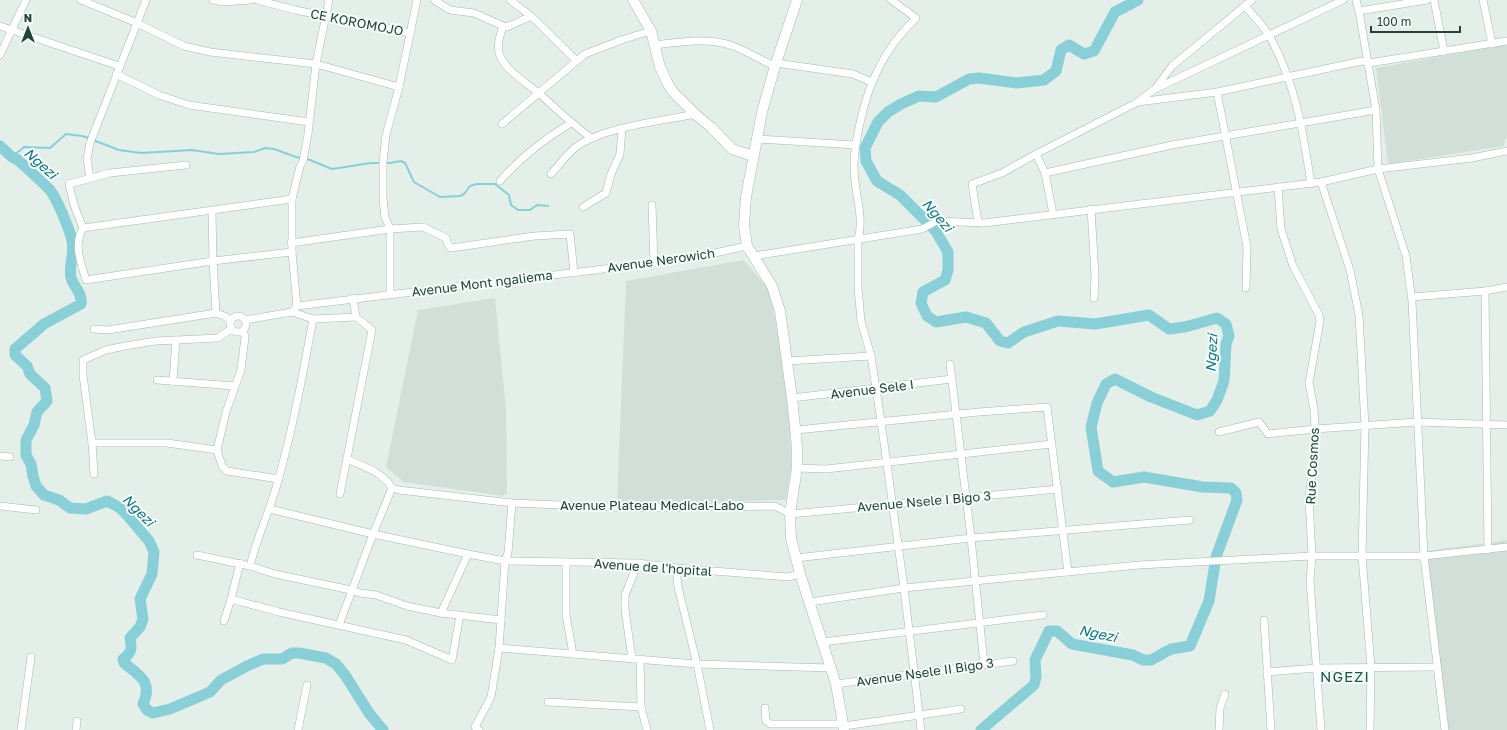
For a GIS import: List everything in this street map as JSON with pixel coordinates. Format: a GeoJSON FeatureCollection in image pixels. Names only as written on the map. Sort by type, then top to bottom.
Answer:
{"type":"FeatureCollection","features":[{"type":"Feature","properties":{"kind":"street"},"geometry":{"type":"LineString","coordinates":[[0,55],[26,0]]}},
{"type":"Feature","properties":{"kind":"street"},"geometry":{"type":"LineString","coordinates":[[81,0],[137,23],[184,46],[210,52],[316,64],[399,87]]}},
{"type":"Feature","properties":{"kind":"street"},"geometry":{"type":"LineString","coordinates":[[90,178],[87,159],[90,143],[146,0]]}},
{"type":"Feature","properties":{"kind":"street"},"geometry":{"type":"LineString","coordinates":[[213,0],[223,2],[251,0]]}},
{"type":"Feature","properties":{"kind":"street","name":"CE KOROMOJO"},"geometry":{"type":"LineString","coordinates":[[257,0],[326,17],[410,33]]}},
{"type":"Feature","properties":{"kind":"street"},"geometry":{"type":"LineString","coordinates":[[292,312],[297,306],[292,252],[292,199],[303,158],[316,64],[329,0]]}},
{"type":"Feature","properties":{"kind":"street"},"geometry":{"type":"LineString","coordinates":[[390,294],[390,229],[385,217],[383,199],[383,163],[386,136],[399,87],[417,0]]}},
{"type":"Feature","properties":{"kind":"street"},"geometry":{"type":"LineString","coordinates":[[434,0],[450,10],[474,13],[507,27],[531,16]]}},
{"type":"Feature","properties":{"kind":"street"},"geometry":{"type":"LineString","coordinates":[[510,0],[531,16],[576,60]]}},
{"type":"Feature","properties":{"kind":"street"},"geometry":{"type":"LineString","coordinates":[[633,0],[651,31],[660,67],[673,92],[695,114],[712,128],[732,149],[753,156]]}},
{"type":"Feature","properties":{"kind":"street"},"geometry":{"type":"LineString","coordinates":[[797,0],[775,64],[753,156],[746,197],[744,226],[747,246],[772,286],[780,311],[796,430],[796,468],[790,514],[791,538],[800,574],[836,684],[844,727]]}},
{"type":"Feature","properties":{"kind":"street"},"geometry":{"type":"LineString","coordinates":[[978,222],[972,184],[1002,173],[1138,102],[1153,90],[1172,66],[1252,0]]}},
{"type":"Feature","properties":{"kind":"street"},"geometry":{"type":"LineString","coordinates":[[1153,90],[1269,36],[1340,0]]}},
{"type":"Feature","properties":{"kind":"street"},"geometry":{"type":"LineString","coordinates":[[1356,0],[1369,62],[1376,110],[1378,169],[1406,256],[1412,297],[1424,556],[1436,667],[1445,730]]}},
{"type":"Feature","properties":{"kind":"street"},"geometry":{"type":"LineString","coordinates":[[1359,11],[1427,0]]}},
{"type":"Feature","properties":{"kind":"street"},"geometry":{"type":"LineString","coordinates":[[1434,0],[1444,52]]}},
{"type":"Feature","properties":{"kind":"street"},"geometry":{"type":"LineString","coordinates":[[1483,0],[1492,44]]}},
{"type":"Feature","properties":{"kind":"street"},"geometry":{"type":"LineString","coordinates":[[895,1],[916,18],[901,32],[886,53],[871,82],[864,104],[855,145],[853,166],[860,208],[858,288],[861,321],[871,356],[881,421],[904,588],[921,730]]}},
{"type":"Feature","properties":{"kind":"street"},"geometry":{"type":"LineString","coordinates":[[1245,6],[1269,36],[1289,78],[1302,123],[1311,184]]}},
{"type":"Feature","properties":{"kind":"street"},"geometry":{"type":"LineString","coordinates":[[0,26],[119,66]]}},
{"type":"Feature","properties":{"kind":"street"},"geometry":{"type":"LineString","coordinates":[[503,26],[498,43],[500,55],[504,63],[571,123],[591,138]]}},
{"type":"Feature","properties":{"kind":"street"},"geometry":{"type":"LineString","coordinates":[[502,124],[576,60],[585,54],[624,39],[651,31]]}},
{"type":"Feature","properties":{"kind":"street"},"geometry":{"type":"LineString","coordinates":[[655,45],[684,41],[722,42],[732,45],[761,60],[775,64],[853,74],[871,82]]}},
{"type":"Feature","properties":{"kind":"street"},"geometry":{"type":"LineString","coordinates":[[1138,102],[1217,92],[1289,78],[1362,61],[1369,62],[1444,52],[1507,41]]}},
{"type":"Feature","properties":{"kind":"street"},"geometry":{"type":"LineString","coordinates":[[116,74],[159,95],[190,105],[309,122]]}},
{"type":"Feature","properties":{"kind":"street"},"geometry":{"type":"LineString","coordinates":[[1217,92],[1247,247],[1246,288]]}},
{"type":"Feature","properties":{"kind":"street"},"geometry":{"type":"LineString","coordinates":[[1045,173],[1172,146],[1376,110]]}},
{"type":"Feature","properties":{"kind":"street"},"geometry":{"type":"LineString","coordinates":[[551,174],[576,147],[591,138],[622,128],[695,114]]}},
{"type":"Feature","properties":{"kind":"street"},"geometry":{"type":"LineString","coordinates":[[500,181],[516,163],[550,136],[571,123]]}},
{"type":"Feature","properties":{"kind":"street"},"geometry":{"type":"LineString","coordinates":[[582,207],[606,193],[611,174],[620,154],[622,128]]}},
{"type":"Feature","properties":{"kind":"street"},"geometry":{"type":"LineString","coordinates":[[757,139],[855,145]]}},
{"type":"Feature","properties":{"kind":"street"},"geometry":{"type":"LineString","coordinates":[[754,256],[922,229],[937,220],[984,223],[1091,209],[1311,184],[1378,169],[1472,158],[1507,152]]}},
{"type":"Feature","properties":{"kind":"street"},"geometry":{"type":"LineString","coordinates":[[1036,154],[1045,173],[1053,214]]}},
{"type":"Feature","properties":{"kind":"street"},"geometry":{"type":"LineString","coordinates":[[83,228],[74,205],[69,184],[110,173],[186,165]]}},
{"type":"Feature","properties":{"kind":"street"},"geometry":{"type":"LineString","coordinates":[[1321,182],[1350,270],[1359,315],[1365,426],[1362,556],[1371,666],[1370,730]]}},
{"type":"Feature","properties":{"kind":"street","name":"Rue Cosmos"},"geometry":{"type":"LineString","coordinates":[[1278,187],[1281,229],[1293,266],[1319,315],[1320,321],[1309,383],[1314,409],[1315,429],[1315,454],[1309,496],[1312,556],[1310,580],[1321,730]]}},
{"type":"Feature","properties":{"kind":"street"},"geometry":{"type":"LineString","coordinates":[[83,228],[292,199]]}},
{"type":"Feature","properties":{"kind":"street"},"geometry":{"type":"LineString","coordinates":[[652,205],[654,263]]}},
{"type":"Feature","properties":{"kind":"street"},"geometry":{"type":"LineString","coordinates":[[1091,209],[1095,275],[1094,298]]}},
{"type":"Feature","properties":{"kind":"street"},"geometry":{"type":"LineString","coordinates":[[212,211],[216,313]]}},
{"type":"Feature","properties":{"kind":"street"},"geometry":{"type":"LineString","coordinates":[[292,243],[390,229],[423,226],[446,238],[448,245],[451,248],[534,236],[570,234],[574,273]]}},
{"type":"Feature","properties":{"kind":"street"},"geometry":{"type":"LineString","coordinates":[[83,228],[79,235],[78,256],[86,280],[213,261],[292,252]]}},
{"type":"Feature","properties":{"kind":"street","name":"Avenue Nerowich"},"geometry":{"type":"LineString","coordinates":[[574,273],[701,256],[747,246]]}},
{"type":"Feature","properties":{"kind":"street","name":"Avenue Mont ngaliema"},"geometry":{"type":"LineString","coordinates":[[297,306],[353,298],[574,273]]}},
{"type":"Feature","properties":{"kind":"street"},"geometry":{"type":"LineString","coordinates":[[1412,297],[1485,291],[1507,286]]}},
{"type":"Feature","properties":{"kind":"street"},"geometry":{"type":"LineString","coordinates":[[1485,291],[1488,550]]}},
{"type":"Feature","properties":{"kind":"street"},"geometry":{"type":"LineString","coordinates":[[353,298],[356,317]]}},
{"type":"Feature","properties":{"kind":"street"},"geometry":{"type":"LineString","coordinates":[[243,330],[234,332],[229,325],[230,320],[237,316],[242,317],[245,320],[292,312],[313,319],[356,317],[372,330],[348,460],[340,494]]}},
{"type":"Feature","properties":{"kind":"street"},"geometry":{"type":"LineString","coordinates":[[94,329],[108,330],[216,313],[230,320]]}},
{"type":"Feature","properties":{"kind":"street"},"geometry":{"type":"LineString","coordinates":[[250,566],[254,549],[270,509],[279,479],[298,405],[313,319]]}},
{"type":"Feature","properties":{"kind":"street"},"geometry":{"type":"LineString","coordinates":[[245,320],[246,324],[243,330],[245,337],[242,370],[226,412],[217,450],[222,466],[227,471],[279,479]]}},
{"type":"Feature","properties":{"kind":"street"},"geometry":{"type":"LineString","coordinates":[[94,474],[83,360],[112,349],[156,341],[218,338],[231,329]]}},
{"type":"Feature","properties":{"kind":"street"},"geometry":{"type":"LineString","coordinates":[[172,381],[176,340]]}},
{"type":"Feature","properties":{"kind":"street"},"geometry":{"type":"LineString","coordinates":[[787,361],[871,356]]}},
{"type":"Feature","properties":{"kind":"street"},"geometry":{"type":"LineString","coordinates":[[950,364],[976,581],[984,664]]}},
{"type":"Feature","properties":{"kind":"street","name":"Avenue Sele I"},"geometry":{"type":"LineString","coordinates":[[792,398],[952,379]]}},
{"type":"Feature","properties":{"kind":"street"},"geometry":{"type":"LineString","coordinates":[[157,380],[235,386]]}},
{"type":"Feature","properties":{"kind":"street"},"geometry":{"type":"LineString","coordinates":[[796,430],[1047,406],[1068,572]]}},
{"type":"Feature","properties":{"kind":"street"},"geometry":{"type":"LineString","coordinates":[[1219,432],[1259,422],[1268,434],[1315,429],[1417,422],[1507,425]]}},
{"type":"Feature","properties":{"kind":"street"},"geometry":{"type":"LineString","coordinates":[[92,443],[168,442],[217,450]]}},
{"type":"Feature","properties":{"kind":"street"},"geometry":{"type":"LineString","coordinates":[[796,468],[826,469],[1052,444]]}},
{"type":"Feature","properties":{"kind":"street"},"geometry":{"type":"LineString","coordinates":[[0,456],[10,457]]}},
{"type":"Feature","properties":{"kind":"street"},"geometry":{"type":"LineString","coordinates":[[339,625],[351,590],[392,488],[388,480],[381,474],[348,460]]}},
{"type":"Feature","properties":{"kind":"street","name":"Avenue Plateau Medical-Labo"},"geometry":{"type":"LineString","coordinates":[[392,488],[512,503],[634,508],[775,506],[790,514]]}},
{"type":"Feature","properties":{"kind":"street","name":"Avenue Nsele I Bigo 3"},"geometry":{"type":"LineString","coordinates":[[790,514],[966,496],[1058,489]]}},
{"type":"Feature","properties":{"kind":"street"},"geometry":{"type":"LineString","coordinates":[[479,730],[475,727],[491,697],[499,648],[512,503]]}},
{"type":"Feature","properties":{"kind":"street"},"geometry":{"type":"LineString","coordinates":[[0,506],[36,510]]}},
{"type":"Feature","properties":{"kind":"street","name":"Avenue de l'hopital"},"geometry":{"type":"LineString","coordinates":[[270,509],[373,534],[468,554],[506,560],[638,563],[676,568],[788,577],[800,574]]}},
{"type":"Feature","properties":{"kind":"street"},"geometry":{"type":"LineString","coordinates":[[796,558],[971,538],[1190,520]]}},
{"type":"Feature","properties":{"kind":"street"},"geometry":{"type":"LineString","coordinates":[[810,602],[904,588],[1139,565],[1312,556],[1424,556],[1507,547]]}},
{"type":"Feature","properties":{"kind":"street"},"geometry":{"type":"LineString","coordinates":[[442,613],[468,554]]}},
{"type":"Feature","properties":{"kind":"street"},"geometry":{"type":"LineString","coordinates":[[197,555],[240,563],[275,574],[360,593],[376,595],[407,606],[442,613],[501,620]]}},
{"type":"Feature","properties":{"kind":"street"},"geometry":{"type":"LineString","coordinates":[[566,562],[566,615],[573,654]]}},
{"type":"Feature","properties":{"kind":"street"},"geometry":{"type":"LineString","coordinates":[[224,621],[232,599],[240,563]]}},
{"type":"Feature","properties":{"kind":"street"},"geometry":{"type":"LineString","coordinates":[[632,659],[625,609],[625,595],[638,563]]}},
{"type":"Feature","properties":{"kind":"street"},"geometry":{"type":"LineString","coordinates":[[676,568],[678,587],[697,664],[710,730]]}},
{"type":"Feature","properties":{"kind":"street"},"geometry":{"type":"LineString","coordinates":[[232,599],[279,612],[406,640],[452,660],[460,615]]}},
{"type":"Feature","properties":{"kind":"street"},"geometry":{"type":"LineString","coordinates":[[823,642],[1043,614]]}},
{"type":"Feature","properties":{"kind":"street"},"geometry":{"type":"LineString","coordinates":[[1264,620],[1271,730]]}},
{"type":"Feature","properties":{"kind":"street"},"geometry":{"type":"LineString","coordinates":[[499,648],[697,664],[831,668]]}},
{"type":"Feature","properties":{"kind":"street"},"geometry":{"type":"LineString","coordinates":[[20,730],[31,657]]}},
{"type":"Feature","properties":{"kind":"street"},"geometry":{"type":"LineString","coordinates":[[640,659],[641,707],[647,730]]}},
{"type":"Feature","properties":{"kind":"street","name":"Avenue Nsele II Bigo 3"},"geometry":{"type":"LineString","coordinates":[[836,684],[1013,661]]}},
{"type":"Feature","properties":{"kind":"street"},"geometry":{"type":"LineString","coordinates":[[1268,672],[1371,666],[1436,667]]}},
{"type":"Feature","properties":{"kind":"street"},"geometry":{"type":"LineString","coordinates":[[298,730],[307,685]]}},
{"type":"Feature","properties":{"kind":"street"},"geometry":{"type":"LineString","coordinates":[[1219,730],[1220,708],[1225,694]]}},
{"type":"Feature","properties":{"kind":"street"},"geometry":{"type":"LineString","coordinates":[[548,702],[641,707]]}},
{"type":"Feature","properties":{"kind":"street"},"geometry":{"type":"LineString","coordinates":[[766,708],[766,721],[770,724],[844,727],[961,710]]}},
{"type":"Feature","properties":{"kind":"street"},"geometry":{"type":"LineString","coordinates":[[76,730],[77,721]]}},
{"type":"Feature","properties":{"kind":"shaded area"},"geometry":{"type":"Polygon","coordinates":[[[1507,44],[1507,139],[1505,139],[1504,146],[1388,164],[1376,68],[1507,44]]]}},
{"type":"Feature","properties":{"kind":"shaded area"},"geometry":{"type":"Polygon","coordinates":[[[744,260],[769,290],[781,347],[790,430],[791,468],[786,500],[617,504],[626,281],[744,260]]]}},
{"type":"Feature","properties":{"kind":"shaded area"},"geometry":{"type":"Polygon","coordinates":[[[495,298],[506,410],[507,493],[503,496],[404,482],[386,467],[418,310],[495,298]]]}},
{"type":"Feature","properties":{"kind":"shaded area"},"geometry":{"type":"Polygon","coordinates":[[[1507,540],[1507,730],[1447,730],[1427,551],[1507,540]]]}},
{"type":"Feature","properties":{"kind":"waterway","name":"Ngezi"},"geometry":{"type":"LineString","coordinates":[[981,730],[1034,685],[1036,677],[1035,660],[1049,631],[1057,631],[1072,644],[1133,655],[1143,660],[1151,660],[1171,649],[1190,646],[1209,601],[1216,557],[1237,500],[1236,493],[1231,488],[1203,487],[1144,477],[1113,482],[1098,471],[1091,427],[1097,403],[1106,384],[1115,379],[1151,397],[1197,415],[1210,411],[1217,400],[1224,381],[1226,344],[1229,336],[1226,324],[1217,318],[1185,327],[1169,329],[1149,315],[1095,324],[1058,321],[1024,332],[1008,343],[1000,341],[986,323],[966,317],[936,322],[927,316],[921,303],[923,292],[945,280],[948,270],[948,252],[935,230],[900,195],[877,181],[866,161],[865,148],[878,122],[888,112],[919,96],[936,97],[969,79],[979,78],[1017,83],[1044,80],[1056,71],[1061,50],[1069,45],[1084,54],[1094,51],[1115,12],[1138,0]]}},
{"type":"Feature","properties":{"kind":"waterway"},"geometry":{"type":"LineString","coordinates":[[12,157],[24,147],[50,148],[66,134],[89,138]]}},
{"type":"Feature","properties":{"kind":"waterway"},"geometry":{"type":"LineString","coordinates":[[93,140],[119,150],[141,153],[192,150],[219,154],[254,152],[265,148],[274,149],[296,157],[310,160],[332,169],[371,163],[390,163],[401,161],[405,163],[414,182],[440,197],[460,196],[464,194],[470,186],[477,184],[495,184],[509,195],[511,205],[518,210],[530,210],[537,205],[548,206]]}},
{"type":"Feature","properties":{"kind":"waterway","name":"Ngezi"},"geometry":{"type":"LineString","coordinates":[[0,146],[42,182],[50,190],[56,200],[71,236],[73,251],[70,274],[72,281],[81,297],[81,304],[44,324],[15,349],[15,355],[27,366],[30,374],[45,388],[47,401],[37,412],[34,425],[26,440],[26,455],[31,464],[36,486],[44,495],[59,500],[70,508],[86,509],[107,501],[120,508],[149,541],[154,552],[152,574],[140,599],[143,619],[140,627],[130,638],[131,650],[123,659],[124,663],[140,676],[146,685],[146,696],[143,704],[147,710],[153,713],[170,709],[210,692],[221,680],[263,659],[282,659],[292,653],[299,653],[326,658],[336,664],[345,675],[369,713],[383,730]]}},
{"type":"Feature","properties":{"kind":"district","name":"NGEZI"},"geometry":{"type":"Point","coordinates":[1345,676]}}]}
